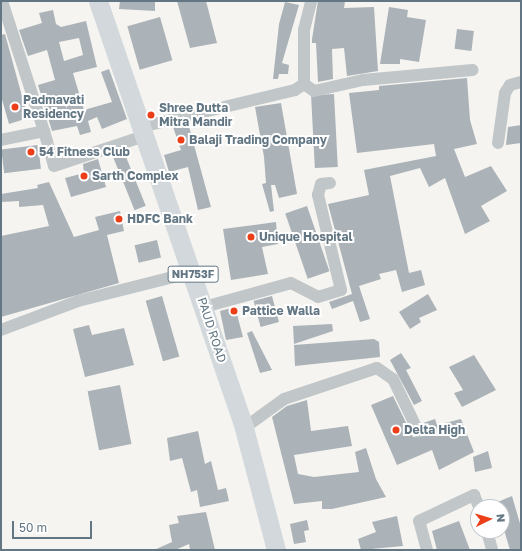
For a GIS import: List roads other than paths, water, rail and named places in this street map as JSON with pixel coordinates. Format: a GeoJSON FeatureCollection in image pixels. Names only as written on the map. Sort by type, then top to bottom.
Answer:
{"type":"FeatureCollection","features":[{"type":"Feature","properties":{"kind":"main road","name":"PAUD ROAD"},"geometry":{"type":"LineString","coordinates":[[98,1],[142,132],[193,272],[244,428],[276,550]]}},
{"type":"Feature","properties":{"kind":"street"},"geometry":{"type":"LineString","coordinates":[[2,1],[54,166],[142,132],[295,90],[304,84]]}},
{"type":"Feature","properties":{"kind":"street"},"geometry":{"type":"LineString","coordinates":[[304,84],[304,30],[311,1]]}},
{"type":"Feature","properties":{"kind":"street"},"geometry":{"type":"LineString","coordinates":[[304,84],[314,91],[363,80],[473,70]]}},
{"type":"Feature","properties":{"kind":"street"},"geometry":{"type":"LineString","coordinates":[[498,144],[505,93],[510,85],[521,82]]}},
{"type":"Feature","properties":{"kind":"street"},"geometry":{"type":"LineString","coordinates":[[1,140],[44,131]]}},
{"type":"Feature","properties":{"kind":"street"},"geometry":{"type":"LineString","coordinates":[[204,307],[291,283],[318,297],[341,290],[318,195],[321,184],[330,183]]}},
{"type":"Feature","properties":{"kind":"street"},"geometry":{"type":"LineString","coordinates":[[1,330],[78,302],[193,272]]}},
{"type":"Feature","properties":{"kind":"street"},"geometry":{"type":"LineString","coordinates":[[244,428],[284,399],[377,368],[393,379],[418,431]]}},
{"type":"Feature","properties":{"kind":"street"},"geometry":{"type":"LineString","coordinates":[[427,550],[419,522],[474,495],[476,499]]}},
{"type":"Feature","properties":{"kind":"street"},"geometry":{"type":"LineString","coordinates":[[489,539],[492,550]]}},
{"type":"Feature","properties":{"kind":"place","name":"Padmavati Residency"},"geometry":{"type":"Point","coordinates":[15,107]}},
{"type":"Feature","properties":{"kind":"place","name":"Shree Dutta Mitra Mandir"},"geometry":{"type":"Point","coordinates":[151,115]}},
{"type":"Feature","properties":{"kind":"place","name":"Balaji Trading Company"},"geometry":{"type":"Point","coordinates":[181,140]}},
{"type":"Feature","properties":{"kind":"place","name":"54 Fitness Club"},"geometry":{"type":"Point","coordinates":[31,152]}},
{"type":"Feature","properties":{"kind":"place","name":"Sarth Complex"},"geometry":{"type":"Point","coordinates":[84,176]}},
{"type":"Feature","properties":{"kind":"place","name":"HDFC Bank"},"geometry":{"type":"Point","coordinates":[119,219]}},
{"type":"Feature","properties":{"kind":"place","name":"Unique Hospital"},"geometry":{"type":"Point","coordinates":[251,237]}},
{"type":"Feature","properties":{"kind":"place","name":"Pattice Walla"},"geometry":{"type":"Point","coordinates":[234,311]}},
{"type":"Feature","properties":{"kind":"place","name":"Delta High"},"geometry":{"type":"Point","coordinates":[396,430]}}]}
